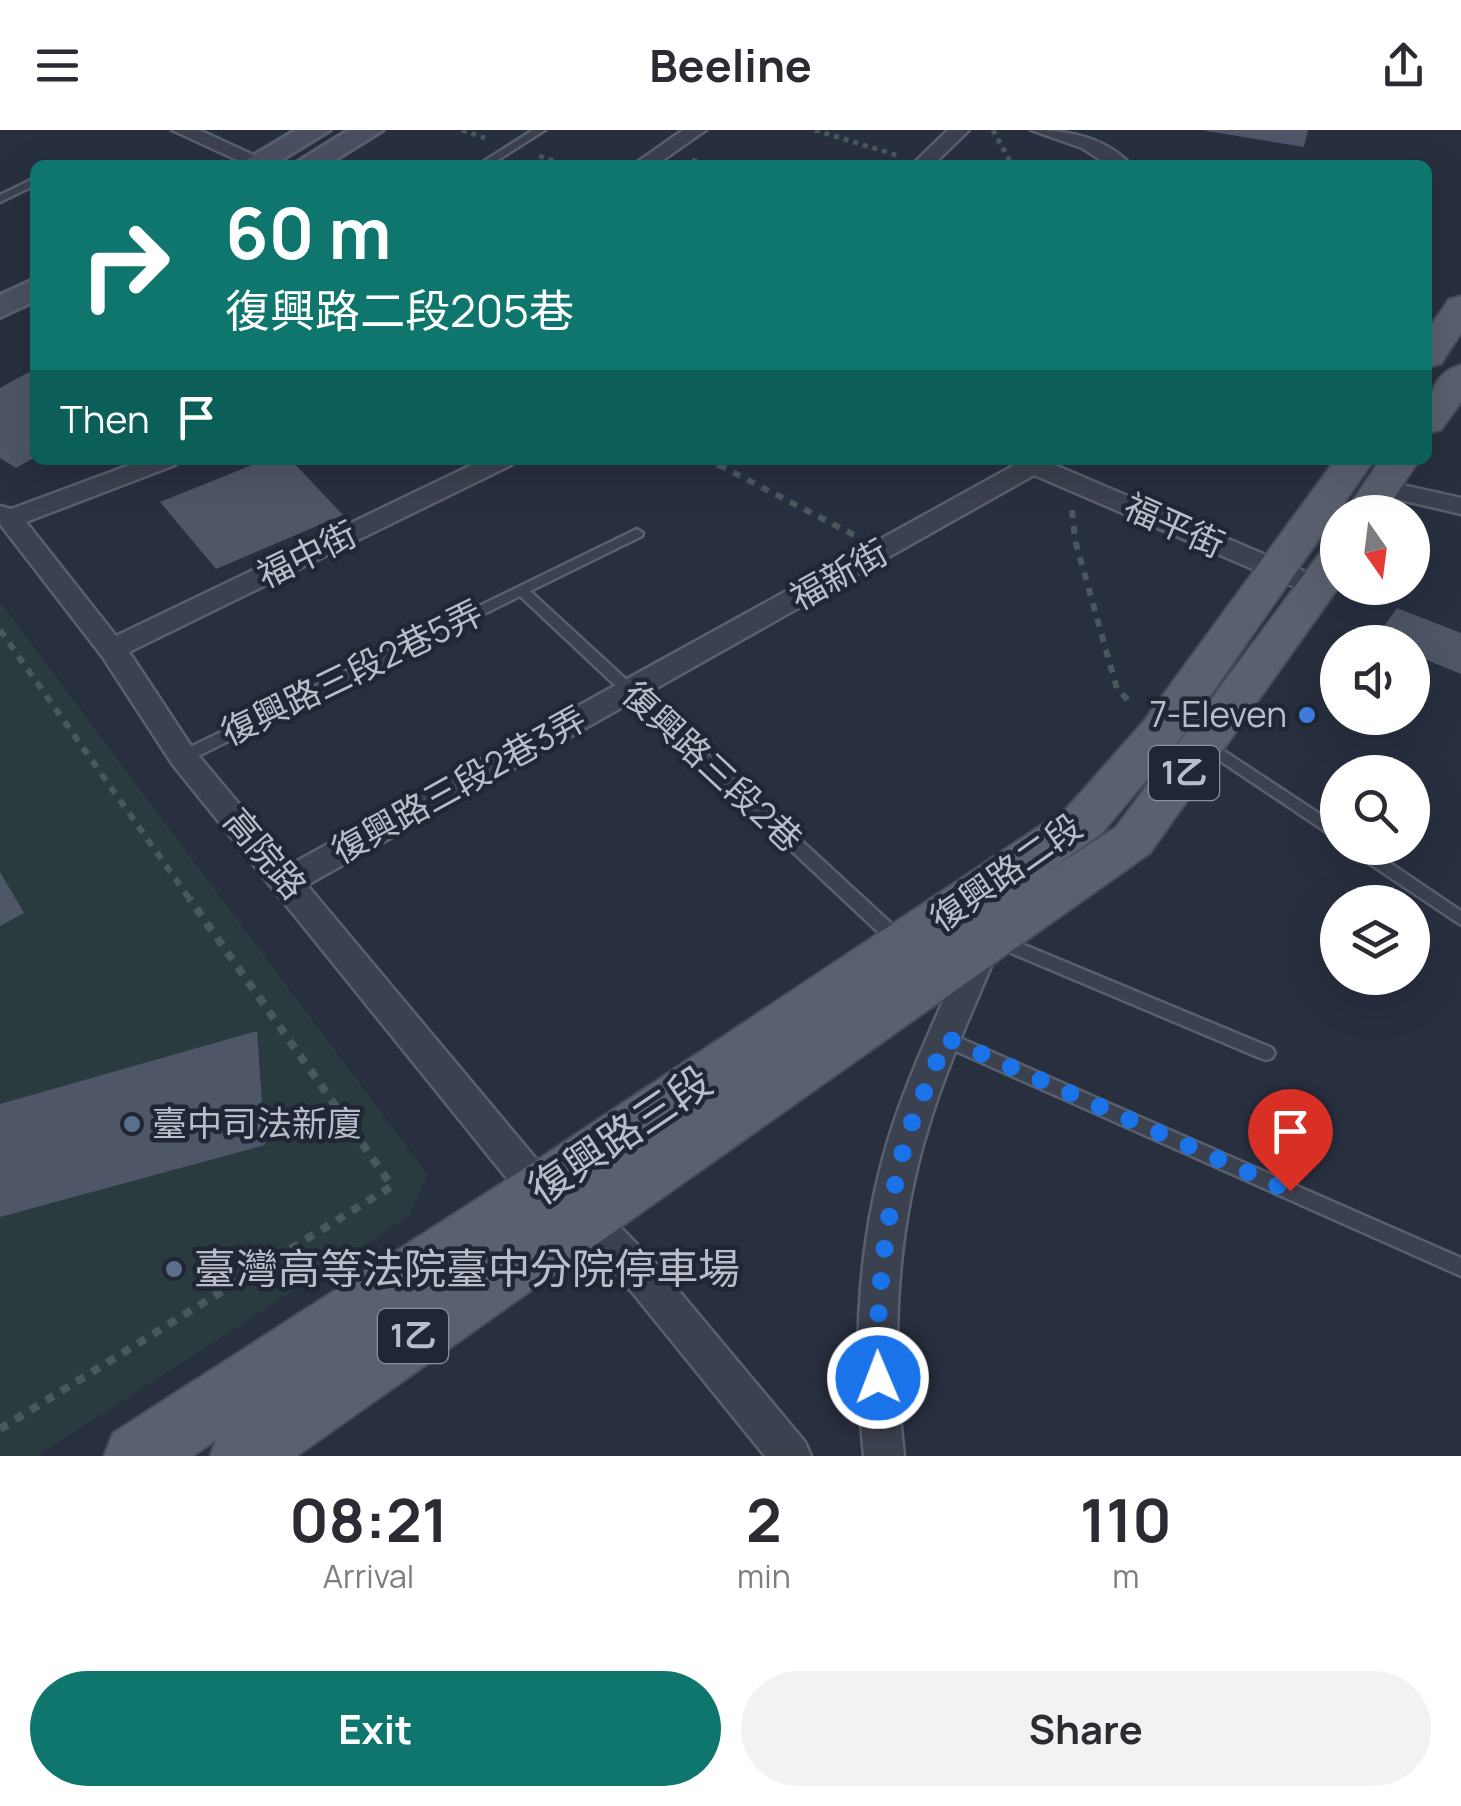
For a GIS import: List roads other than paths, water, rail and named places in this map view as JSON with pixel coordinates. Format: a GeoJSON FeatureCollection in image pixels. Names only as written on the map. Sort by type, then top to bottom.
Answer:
{"type":"FeatureCollection","features":[{"type":"Feature","properties":{"kind":"main road"},"geometry":{"type":"LineString","coordinates":[[1432,416],[1461,376]]}},
{"type":"Feature","properties":{"kind":"main road","name":"復興路二段"},"geometry":{"type":"LineString","coordinates":[[988,938],[1133,840],[1206,744],[1375,480]]}},
{"type":"Feature","properties":{"kind":"main road","name":"復興路二段"},"geometry":{"type":"LineString","coordinates":[[903,945],[1084,820],[1160,733],[1312,573]]}},
{"type":"Feature","properties":{"kind":"main road","name":"復興路三段"},"geometry":{"type":"LineString","coordinates":[[136,1456],[562,1203],[988,938]]}},
{"type":"Feature","properties":{"kind":"main road","name":"復興路三段"},"geometry":{"type":"LineString","coordinates":[[242,1456],[562,1203],[903,945]]}},
{"type":"Feature","properties":{"kind":"street"},"geometry":{"type":"LineString","coordinates":[[182,130],[249,160]]}},
{"type":"Feature","properties":{"kind":"street"},"geometry":{"type":"LineString","coordinates":[[265,160],[316,130]]}},
{"type":"Feature","properties":{"kind":"street"},"geometry":{"type":"LineString","coordinates":[[317,160],[369,130]]}},
{"type":"Feature","properties":{"kind":"street"},"geometry":{"type":"LineString","coordinates":[[651,160],[696,130]]}},
{"type":"Feature","properties":{"kind":"street"},"geometry":{"type":"LineString","coordinates":[[927,160],[959,130]]}},
{"type":"Feature","properties":{"kind":"street"},"geometry":{"type":"LineString","coordinates":[[1041,130],[1089,144],[1113,160]]}},
{"type":"Feature","properties":{"kind":"street"},"geometry":{"type":"LineString","coordinates":[[0,308],[30,291]]}},
{"type":"Feature","properties":{"kind":"street"},"geometry":{"type":"LineString","coordinates":[[0,336],[30,319]]}},
{"type":"Feature","properties":{"kind":"street"},"geometry":{"type":"LineString","coordinates":[[5,516],[152,465]]}},
{"type":"Feature","properties":{"kind":"street","name":"福中街"},"geometry":{"type":"LineString","coordinates":[[112,649],[492,465]]}},
{"type":"Feature","properties":{"kind":"street","name":"福新街"},"geometry":{"type":"LineString","coordinates":[[630,689],[885,550],[1025,465]]}},
{"type":"Feature","properties":{"kind":"street","name":"福平街"},"geometry":{"type":"LineString","coordinates":[[1037,465],[1312,573]]}},
{"type":"Feature","properties":{"kind":"street"},"geometry":{"type":"LineString","coordinates":[[1375,480],[1461,506]]}},
{"type":"Feature","properties":{"kind":"street","name":"高院路"},"geometry":{"type":"LineString","coordinates":[[5,516],[112,649],[183,756],[562,1203],[645,1279],[791,1456]]}},
{"type":"Feature","properties":{"kind":"street","name":"復興路三段2巷3弄"},"geometry":{"type":"LineString","coordinates":[[288,881],[630,689]]}},
{"type":"Feature","properties":{"kind":"street"},"geometry":{"type":"LineString","coordinates":[[884,1456],[876,1342],[888,1232],[910,1129],[988,938]]}},
{"type":"Feature","properties":{"kind":"lane"},"geometry":{"type":"LineString","coordinates":[[490,160],[540,130]]}},
{"type":"Feature","properties":{"kind":"lane"},"geometry":{"type":"LineString","coordinates":[[0,199],[30,184]]}},
{"type":"Feature","properties":{"kind":"lane","name":"復興路三段2巷5弄"},"geometry":{"type":"LineString","coordinates":[[183,756],[637,533]]}},
{"type":"Feature","properties":{"kind":"lane","name":"復興路三段2巷"},"geometry":{"type":"LineString","coordinates":[[521,590],[903,945]]}},
{"type":"Feature","properties":{"kind":"lane"},"geometry":{"type":"LineString","coordinates":[[1206,744],[1320,822]]}},
{"type":"Feature","properties":{"kind":"lane"},"geometry":{"type":"LineString","coordinates":[[1382,865],[1461,919]]}},
{"type":"Feature","properties":{"kind":"lane"},"geometry":{"type":"LineString","coordinates":[[988,938],[1266,1052]]}},
{"type":"Feature","properties":{"kind":"lane"},"geometry":{"type":"LineString","coordinates":[[946,1038],[1461,1267]]}},
{"type":"Feature","properties":{"kind":"place","name":"7-Eleven"},"geometry":{"type":"Point","coordinates":[1307,715]}},
{"type":"Feature","properties":{"kind":"place","name":"臺中司法新廈"},"geometry":{"type":"Point","coordinates":[132,1124]}},
{"type":"Feature","properties":{"kind":"place","name":"臺灣高等法院臺中分院停車場"},"geometry":{"type":"Point","coordinates":[174,1269]}}]}
